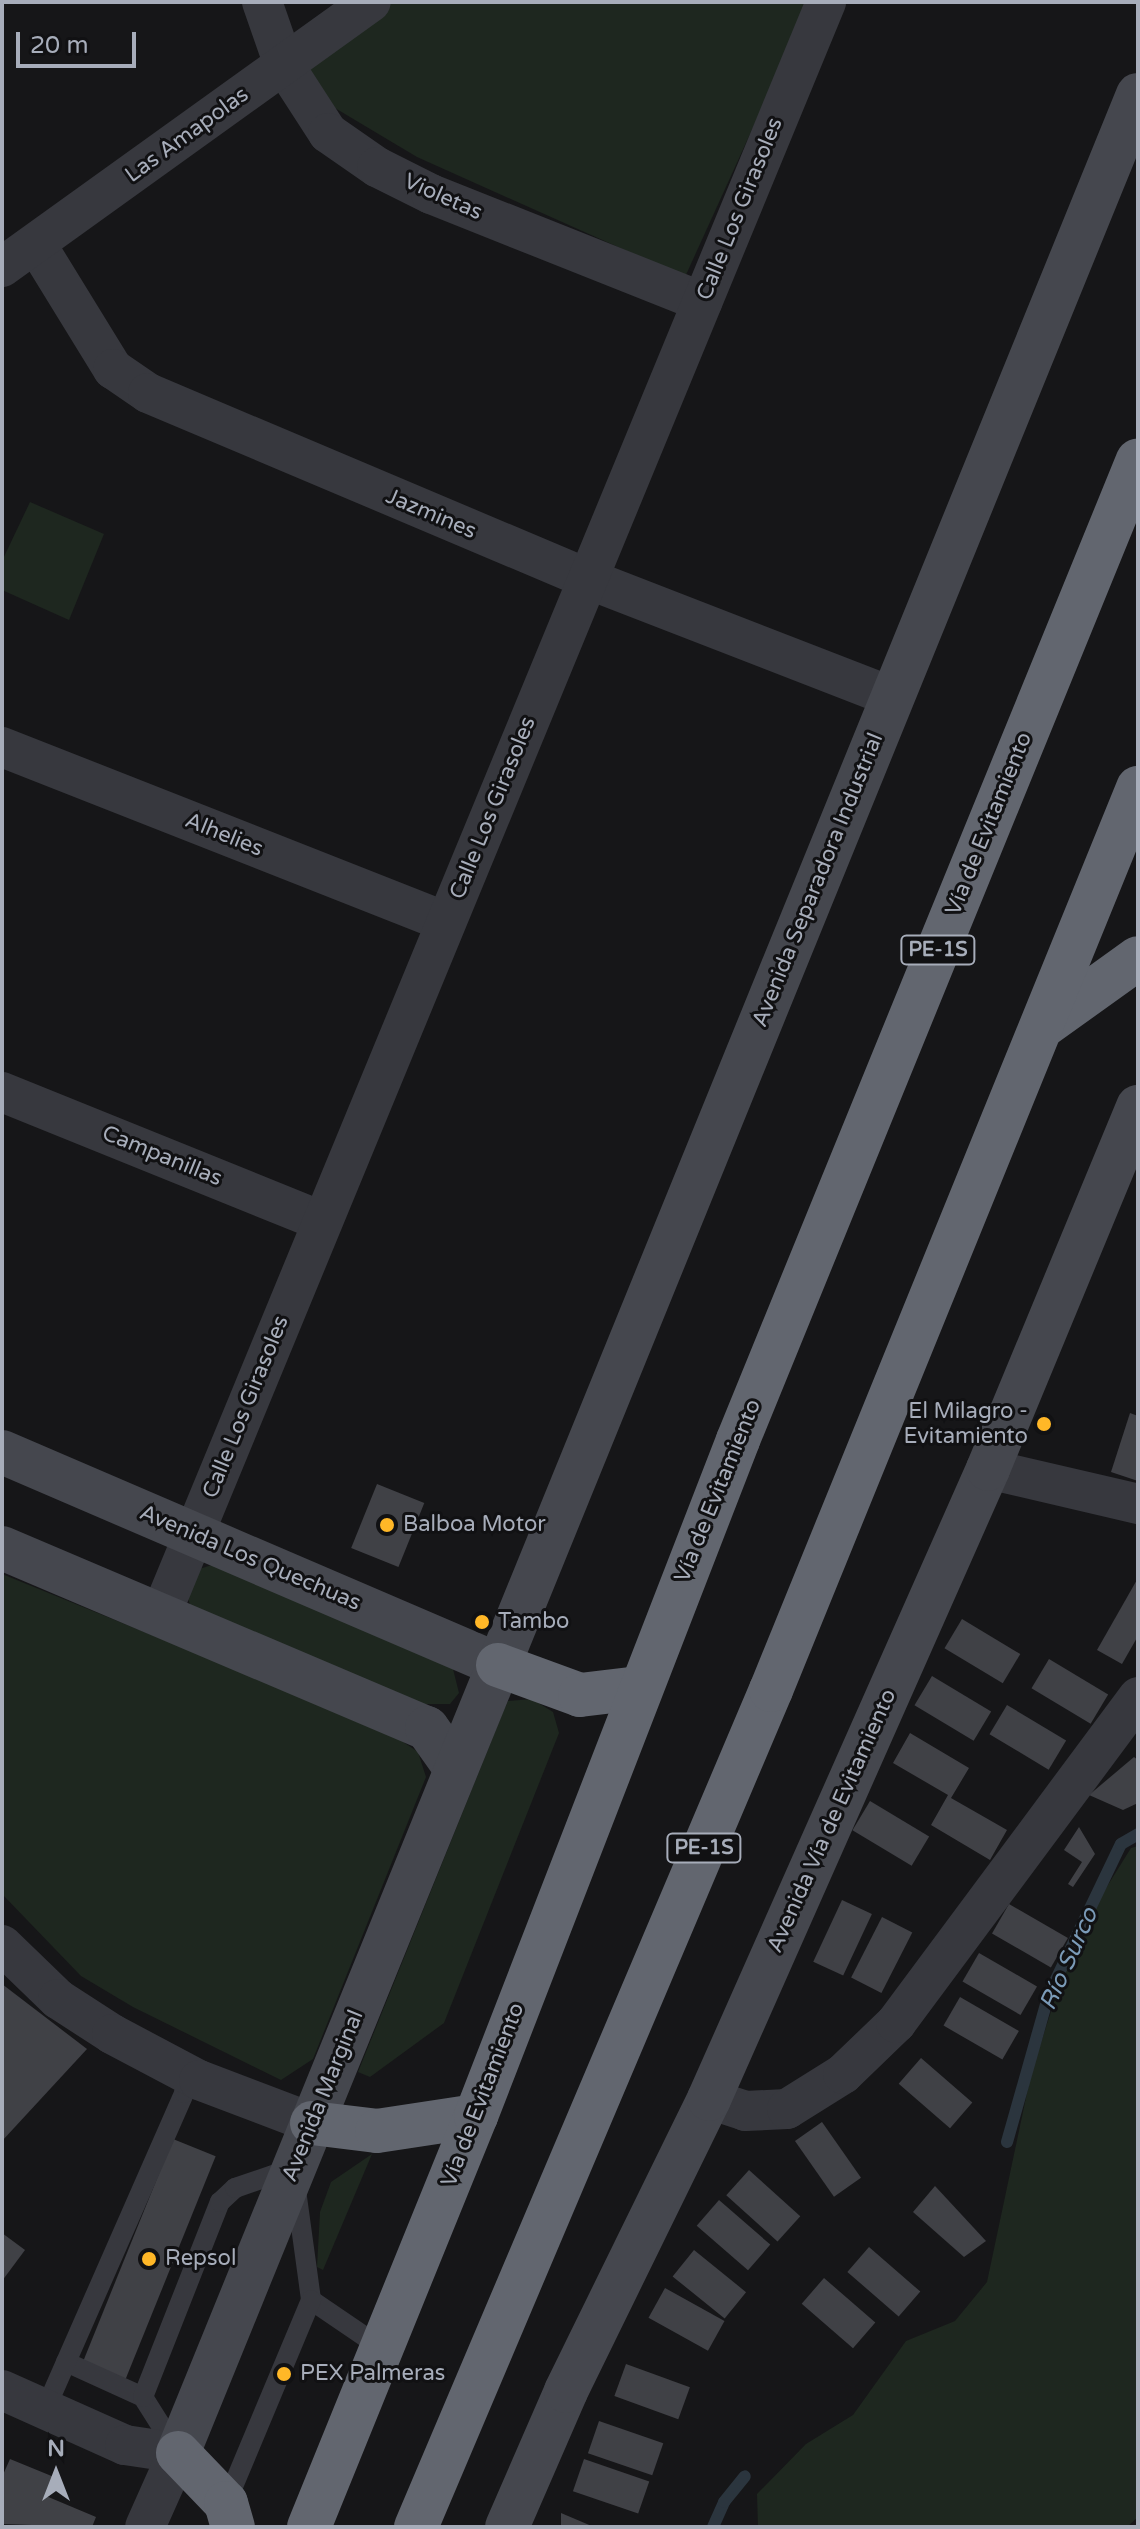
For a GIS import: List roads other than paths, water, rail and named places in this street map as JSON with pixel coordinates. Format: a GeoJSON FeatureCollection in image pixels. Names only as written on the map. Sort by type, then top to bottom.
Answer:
{"type":"FeatureCollection","features":[{"type":"Feature","properties":{"kind":"highway","name":"Vía de Evitamiento"},"geometry":{"type":"LineString","coordinates":[[309,2527],[476,2116],[639,1688],[1138,460]]}},
{"type":"Feature","properties":{"kind":"highway","name":"PE-1S"},"geometry":{"type":"LineString","coordinates":[[416,2527],[777,1676],[1138,788]]}},
{"type":"Feature","properties":{"kind":"highway"},"geometry":{"type":"LineString","coordinates":[[1040,1029],[1138,958]]}},
{"type":"Feature","properties":{"kind":"highway"},"geometry":{"type":"LineString","coordinates":[[498,1665],[580,1695],[639,1688]]}},
{"type":"Feature","properties":{"kind":"highway"},"geometry":{"type":"LineString","coordinates":[[312,2123],[377,2131],[476,2116]]}},
{"type":"Feature","properties":{"kind":"highway"},"geometry":{"type":"LineString","coordinates":[[178,2453],[230,2515]]}},
{"type":"Feature","properties":{"kind":"main road","name":"Avenida Separadora Industrial"},"geometry":{"type":"LineString","coordinates":[[498,1665],[1138,95]]}},
{"type":"Feature","properties":{"kind":"main road","name":"Avenida Vía de Evitamiento"},"geometry":{"type":"LineString","coordinates":[[507,2527],[566,2391],[709,2099],[988,1469],[1138,1107]]}},
{"type":"Feature","properties":{"kind":"main road","name":"Avenida Los Quechuas"},"geometry":{"type":"LineString","coordinates":[[2,1452],[498,1665]]}},
{"type":"Feature","properties":{"kind":"main road"},"geometry":{"type":"LineString","coordinates":[[2,1548],[427,1728],[456,1769]]}},
{"type":"Feature","properties":{"kind":"main road","name":"Avenida Marginal"},"geometry":{"type":"LineString","coordinates":[[178,2453],[498,1665]]}},
{"type":"Feature","properties":{"kind":"street","name":"Violetas"},"geometry":{"type":"LineString","coordinates":[[262,2],[284,65],[328,133],[377,167],[431,194],[702,302]]}},
{"type":"Feature","properties":{"kind":"street","name":"Las Amapolas"},"geometry":{"type":"LineString","coordinates":[[2,267],[371,2]]}},
{"type":"Feature","properties":{"kind":"street","name":"Calle Los Girasoles"},"geometry":{"type":"LineString","coordinates":[[161,1614],[826,2]]}},
{"type":"Feature","properties":{"kind":"street","name":"Jazmines"},"geometry":{"type":"LineString","coordinates":[[36,244],[113,369],[148,393],[588,579],[893,697]]}},
{"type":"Feature","properties":{"kind":"street","name":"Alhelies"},"geometry":{"type":"LineString","coordinates":[[2,747],[446,922]]}},
{"type":"Feature","properties":{"kind":"street","name":"Campanillas"},"geometry":{"type":"LineString","coordinates":[[2,1092],[322,1221]]}},
{"type":"Feature","properties":{"kind":"street"},"geometry":{"type":"LineString","coordinates":[[988,1469],[1138,1504]]}},
{"type":"Feature","properties":{"kind":"street"},"geometry":{"type":"LineString","coordinates":[[709,2099],[745,2111],[787,2109],[843,2074],[896,2023],[1138,1697]]}},
{"type":"Feature","properties":{"kind":"street"},"geometry":{"type":"LineString","coordinates":[[2,1945],[58,1999],[199,2080],[312,2123]]}},
{"type":"Feature","properties":{"kind":"street"},"geometry":{"type":"LineString","coordinates":[[2,2390],[125,2445],[178,2453]]}},
{"type":"Feature","properties":{"kind":"street","name":"Avenida Marginal"},"geometry":{"type":"LineString","coordinates":[[145,2527],[178,2453]]}},
{"type":"Feature","properties":{"kind":"lane"},"geometry":{"type":"LineString","coordinates":[[45,2410],[184,2093],[199,2080]]}},
{"type":"Feature","properties":{"kind":"lane"},"geometry":{"type":"LineString","coordinates":[[143,2397],[220,2202],[235,2188],[293,2168],[311,2300],[230,2515]]}},
{"type":"Feature","properties":{"kind":"lane"},"geometry":{"type":"LineString","coordinates":[[311,2300],[383,2349]]}},
{"type":"Feature","properties":{"kind":"lane"},"geometry":{"type":"LineString","coordinates":[[66,2362],[143,2397],[178,2453]]}},
{"type":"Feature","properties":{"kind":"waterway","name":"Río Surco"},"geometry":{"type":"LineString","coordinates":[[1007,2142],[1049,1994],[1121,1844],[1138,1834]]}},
{"type":"Feature","properties":{"kind":"waterway","name":"Río Surco"},"geometry":{"type":"LineString","coordinates":[[713,2527],[724,2502],[745,2476]]}},
{"type":"Feature","properties":{"kind":"place","name":"El Milagro - Evitamiento"},"geometry":{"type":"Point","coordinates":[1044,1424]}},
{"type":"Feature","properties":{"kind":"place","name":"Balboa Motor"},"geometry":{"type":"Point","coordinates":[387,1525]}},
{"type":"Feature","properties":{"kind":"place","name":"Tambo"},"geometry":{"type":"Point","coordinates":[482,1622]}},
{"type":"Feature","properties":{"kind":"place","name":"Repsol"},"geometry":{"type":"Point","coordinates":[149,2259]}},
{"type":"Feature","properties":{"kind":"place","name":"PEX Palmeras"},"geometry":{"type":"Point","coordinates":[284,2374]}}]}
